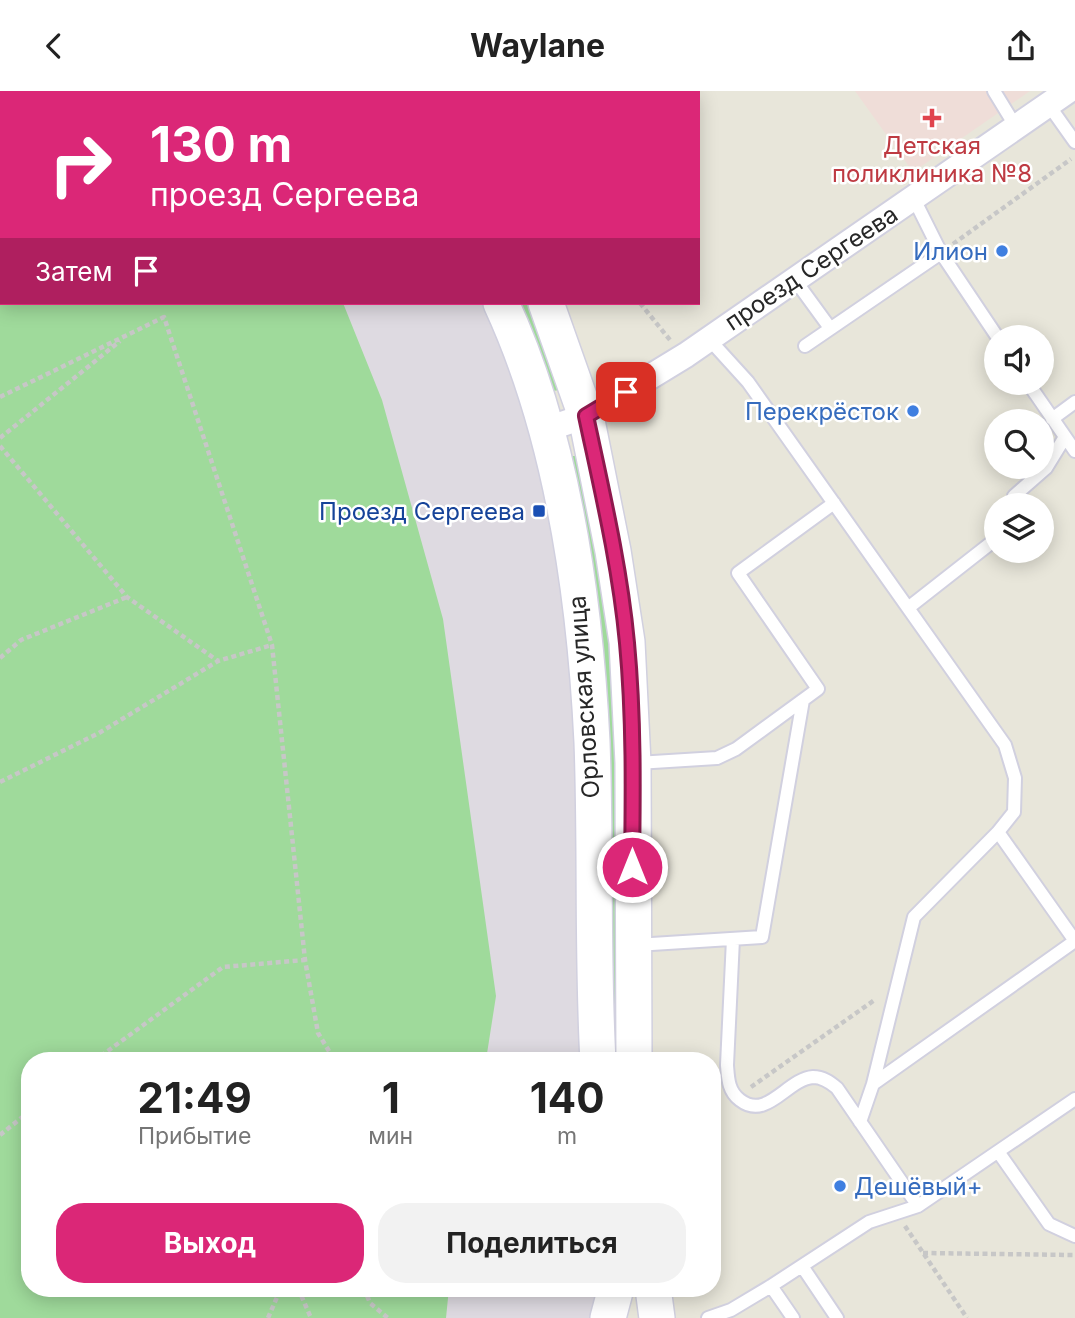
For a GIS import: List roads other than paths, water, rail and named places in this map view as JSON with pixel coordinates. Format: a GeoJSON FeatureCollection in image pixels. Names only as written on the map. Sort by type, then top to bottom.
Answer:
{"type":"FeatureCollection","features":[{"type":"Feature","properties":{"kind":"street","name":"проезд Сергеева"},"geometry":{"type":"LineString","coordinates":[[547,429],[586,416],[686,355],[1058,98]]}},
{"type":"Feature","properties":{"kind":"street","name":"Орловская улица"},"geometry":{"type":"LineString","coordinates":[[502,305],[547,429],[584,633],[592,743],[598,1052]]}},
{"type":"Feature","properties":{"kind":"street","name":"Орловская улица"},"geometry":{"type":"LineString","coordinates":[[547,305],[586,416],[613,551],[627,642],[633,763],[634,1052]]}},
{"type":"Feature","properties":{"kind":"street"},"geometry":{"type":"LineString","coordinates":[[608,1318],[614,1297]]}},
{"type":"Feature","properties":{"kind":"street"},"geometry":{"type":"LineString","coordinates":[[618,1297],[622,1318]]}},
{"type":"Feature","properties":{"kind":"street"},"geometry":{"type":"LineString","coordinates":[[654,1297],[657,1318]]}},
{"type":"Feature","properties":{"kind":"lane"},"geometry":{"type":"LineString","coordinates":[[994,91],[1016,127]]}},
{"type":"Feature","properties":{"kind":"lane"},"geometry":{"type":"LineString","coordinates":[[1058,98],[1075,142]]}},
{"type":"Feature","properties":{"kind":"lane"},"geometry":{"type":"LineString","coordinates":[[914,199],[941,253],[989,325]]}},
{"type":"Feature","properties":{"kind":"lane"},"geometry":{"type":"LineString","coordinates":[[805,346],[941,253]]}},
{"type":"Feature","properties":{"kind":"lane"},"geometry":{"type":"LineString","coordinates":[[795,280],[830,328]]}},
{"type":"Feature","properties":{"kind":"lane"},"geometry":{"type":"LineString","coordinates":[[708,338],[748,382],[1005,745],[1015,778],[1014,812],[998,832],[914,916],[873,1084],[860,1122]]}},
{"type":"Feature","properties":{"kind":"lane"},"geometry":{"type":"LineString","coordinates":[[1054,418],[1075,402]]}},
{"type":"Feature","properties":{"kind":"lane"},"geometry":{"type":"LineString","coordinates":[[1054,422],[1075,451]]}},
{"type":"Feature","properties":{"kind":"lane"},"geometry":{"type":"LineString","coordinates":[[1017,493],[1046,468],[1065,437]]}},
{"type":"Feature","properties":{"kind":"lane"},"geometry":{"type":"LineString","coordinates":[[633,763],[717,758],[736,749],[818,689],[738,573],[834,503]]}},
{"type":"Feature","properties":{"kind":"lane"},"geometry":{"type":"LineString","coordinates":[[908,608],[984,548]]}},
{"type":"Feature","properties":{"kind":"lane"},"geometry":{"type":"LineString","coordinates":[[632,946],[762,937],[803,701]]}},
{"type":"Feature","properties":{"kind":"lane"},"geometry":{"type":"LineString","coordinates":[[873,1084],[1074,941],[998,832]]}},
{"type":"Feature","properties":{"kind":"lane"},"geometry":{"type":"LineString","coordinates":[[733,939],[727,1065],[728,1079],[736,1097],[754,1106],[764,1105],[799,1081],[821,1077],[837,1088],[918,1206]]}},
{"type":"Feature","properties":{"kind":"lane"},"geometry":{"type":"LineString","coordinates":[[708,1318],[731,1310],[869,1222],[918,1206],[1075,1099]]}},
{"type":"Feature","properties":{"kind":"lane"},"geometry":{"type":"LineString","coordinates":[[999,1153],[1049,1224],[1075,1236]]}},
{"type":"Feature","properties":{"kind":"lane"},"geometry":{"type":"LineString","coordinates":[[802,1266],[837,1318]]}},
{"type":"Feature","properties":{"kind":"lane"},"geometry":{"type":"LineString","coordinates":[[771,1286],[793,1318]]}},
{"type":"Feature","properties":{"kind":"place","name":"Детская поликлиника №8"},"geometry":{"type":"Point","coordinates":[932,118]}},
{"type":"Feature","properties":{"kind":"place","name":"Илион"},"geometry":{"type":"Point","coordinates":[1002,251]}},
{"type":"Feature","properties":{"kind":"place","name":"Перекрёсток"},"geometry":{"type":"Point","coordinates":[913,411]}},
{"type":"Feature","properties":{"kind":"place","name":"Проезд Сергеева"},"geometry":{"type":"Point","coordinates":[539,511]}},
{"type":"Feature","properties":{"kind":"place","name":"Дешёвый+"},"geometry":{"type":"Point","coordinates":[840,1186]}}]}
